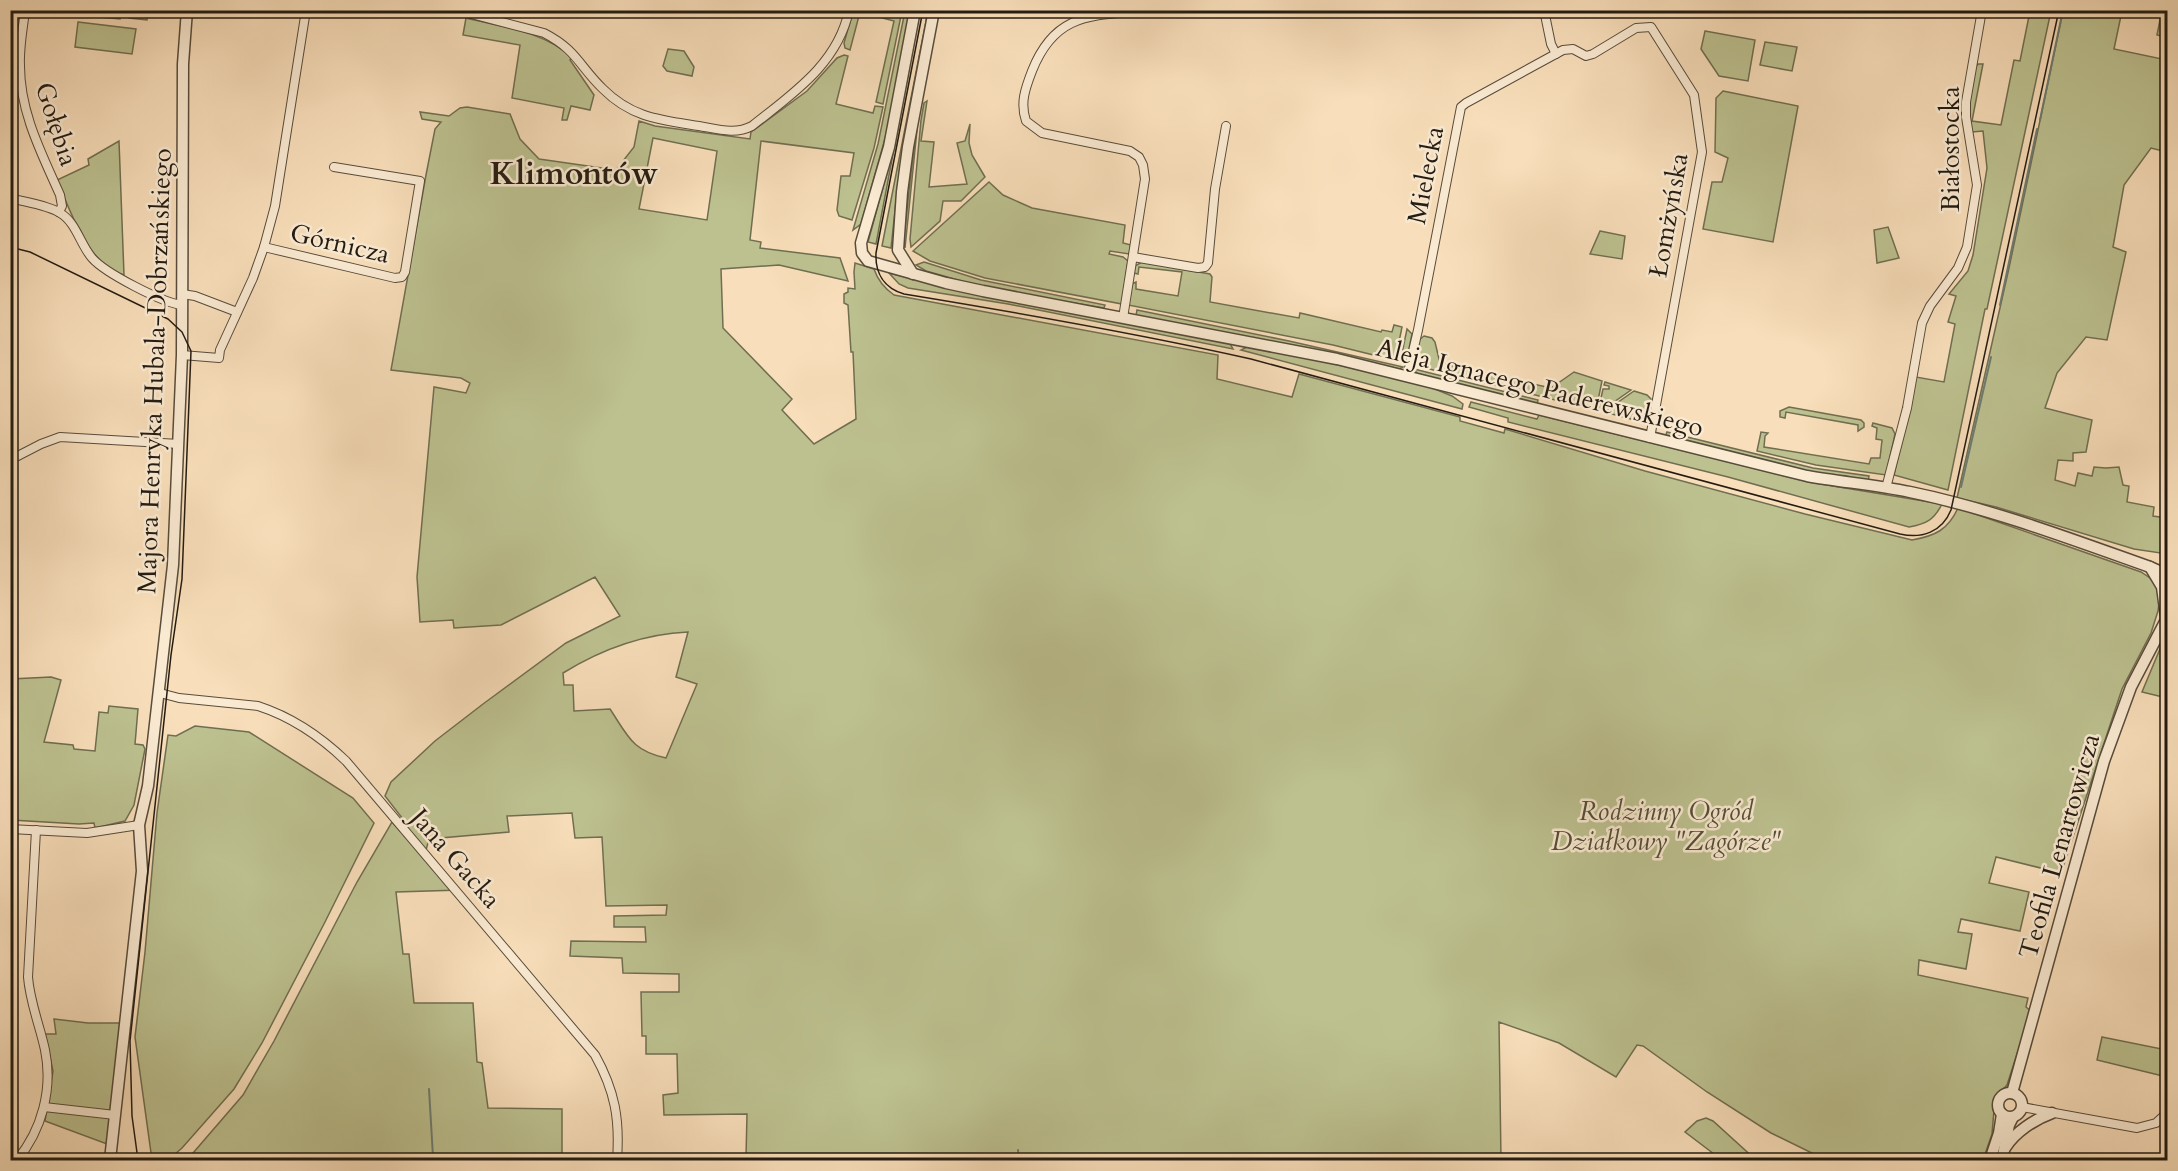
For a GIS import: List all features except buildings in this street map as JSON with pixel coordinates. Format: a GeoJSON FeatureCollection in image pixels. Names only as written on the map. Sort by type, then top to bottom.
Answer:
{"type":"FeatureCollection","features":[{"type":"Feature","properties":{"kind":"street","name":"Gołębia"},"geometry":{"type":"LineString","coordinates":[[25,10],[20,66],[23,100],[34,136],[60,195],[62,206],[59,212]]}},
{"type":"Feature","properties":{"kind":"street","name":"Majora Henryka Hubala-Dobrzańskiego"},"geometry":{"type":"LineString","coordinates":[[110,1161],[142,871],[139,825],[147,792],[172,583],[182,355],[183,64],[187,10]]}},
{"type":"Feature","properties":{"kind":"street"},"geometry":{"type":"LineString","coordinates":[[182,355],[219,358],[220,350],[264,247],[275,206],[306,10]]}},
{"type":"Feature","properties":{"kind":"street"},"geometry":{"type":"LineString","coordinates":[[456,10],[544,33],[555,39],[578,58],[601,88],[640,115],[664,121],[738,131],[752,126],[822,67],[836,47],[849,10]]}},
{"type":"Feature","properties":{"kind":"street"},"geometry":{"type":"LineString","coordinates":[[898,250],[881,264],[868,261],[862,253],[861,243],[889,147],[915,10]]}},
{"type":"Feature","properties":{"kind":"street"},"geometry":{"type":"LineString","coordinates":[[913,274],[898,250],[902,192],[908,147],[934,10]]}},
{"type":"Feature","properties":{"kind":"street"},"geometry":{"type":"LineString","coordinates":[[1123,318],[1145,179],[1143,165],[1139,157],[1121,148],[1042,133],[1026,121],[1022,101],[1040,53],[1062,28],[1081,18],[1151,10]]}},
{"type":"Feature","properties":{"kind":"street"},"geometry":{"type":"LineString","coordinates":[[1544,10],[1551,44],[1556,54]]}},
{"type":"Feature","properties":{"kind":"street","name":"Białostocka"},"geometry":{"type":"LineString","coordinates":[[1886,488],[1907,408],[1922,323],[1930,306],[1958,268],[1967,247],[1977,185],[1966,109],[1982,10]]}},
{"type":"Feature","properties":{"kind":"street","name":"Łomżyńska"},"geometry":{"type":"LineString","coordinates":[[1573,49],[1587,56],[1636,28],[1651,27],[1690,85],[1697,102],[1701,163],[1656,393],[1650,438]]}},
{"type":"Feature","properties":{"kind":"street","name":"Mielecka"},"geometry":{"type":"LineString","coordinates":[[1407,377],[1461,108],[1466,103],[1556,54],[1568,48],[1573,49]]}},
{"type":"Feature","properties":{"kind":"street"},"geometry":{"type":"LineString","coordinates":[[1133,257],[1198,268],[1208,263],[1215,189],[1226,126]]}},
{"type":"Feature","properties":{"kind":"street","name":"Górnicza"},"geometry":{"type":"LineString","coordinates":[[264,247],[395,278],[402,277],[405,272],[420,181],[334,167]]}},
{"type":"Feature","properties":{"kind":"street"},"geometry":{"type":"LineString","coordinates":[[10,198],[59,212],[70,222],[91,256],[106,270],[170,302],[195,296],[237,312]]}},
{"type":"Feature","properties":{"kind":"street","name":"Aleja Ignacego Paderewskiego"},"geometry":{"type":"LineString","coordinates":[[881,264],[983,291],[1337,359],[1807,476],[1933,497],[2012,519],[2168,575]]}},
{"type":"Feature","properties":{"kind":"street"},"geometry":{"type":"LineString","coordinates":[[10,460],[60,437],[179,444]]}},
{"type":"Feature","properties":{"kind":"street"},"geometry":{"type":"LineString","coordinates":[[2150,567],[2162,587],[2167,615]]}},
{"type":"Feature","properties":{"kind":"street","name":"Aleja Ignacego Paderewskiego"},"geometry":{"type":"LineString","coordinates":[[2150,567],[2168,569]]}},
{"type":"Feature","properties":{"kind":"street","name":"Teofila Lenartowicza"},"geometry":{"type":"LineString","coordinates":[[2012,1093],[2107,752],[2131,687],[2167,615]]}},
{"type":"Feature","properties":{"kind":"street","name":"Jana Gacka"},"geometry":{"type":"LineString","coordinates":[[160,693],[179,698],[267,708],[309,730],[325,741],[346,761],[595,1055],[606,1076],[617,1112],[617,1161]]}},
{"type":"Feature","properties":{"kind":"street"},"geometry":{"type":"LineString","coordinates":[[10,829],[87,833],[139,825]]}},
{"type":"Feature","properties":{"kind":"street"},"geometry":{"type":"LineString","coordinates":[[17,1161],[32,1139],[44,1107],[47,1084],[47,1061],[30,996],[28,977],[36,830]]}},
{"type":"Feature","properties":{"kind":"street"},"geometry":{"type":"LineString","coordinates":[[1990,1161],[2001,1123],[2008,1115],[2018,1114],[2022,1107],[2019,1097],[2012,1093],[2005,1094],[1998,1105],[2008,1115],[2009,1125],[2002,1161]]}},
{"type":"Feature","properties":{"kind":"street"},"geometry":{"type":"LineString","coordinates":[[44,1107],[115,1115]]}},
{"type":"Feature","properties":{"kind":"street"},"geometry":{"type":"LineString","coordinates":[[2022,1107],[2137,1128],[2156,1123],[2168,1113]]}},
{"type":"Feature","properties":{"kind":"street"},"geometry":{"type":"LineString","coordinates":[[2005,1148],[2020,1132],[2052,1113]]}},
{"type":"Feature","properties":{"kind":"green space"},"geometry":{"type":"Polygon","coordinates":[[[100,11],[121,11],[120,19],[100,17],[100,11]]]}},
{"type":"Feature","properties":{"kind":"green space"},"geometry":{"type":"Polygon","coordinates":[[[130,11],[148,11],[147,20],[129,18],[130,11]]]}},
{"type":"Feature","properties":{"kind":"green space"},"geometry":{"type":"Polygon","coordinates":[[[853,11],[902,11],[883,104],[876,102],[894,21],[860,12],[850,50],[845,48],[844,43],[853,11]]]}},
{"type":"Feature","properties":{"kind":"green space"},"geometry":{"type":"Polygon","coordinates":[[[905,11],[911,11],[888,128],[861,224],[853,230],[878,144],[905,11]]]}},
{"type":"Feature","properties":{"kind":"green space"},"geometry":{"type":"Polygon","coordinates":[[[928,11],[930,11],[898,183],[891,248],[882,246],[928,11]]]}},
{"type":"Feature","properties":{"kind":"green space"},"geometry":{"type":"Polygon","coordinates":[[[2030,11],[2051,11],[1987,309],[1985,309],[1948,490],[1894,475],[1916,377],[1944,382],[1955,324],[1948,322],[1956,296],[1949,294],[1968,271],[1973,255],[1987,168],[1983,131],[1972,132],[1968,104],[1975,68],[1978,64],[1983,64],[1972,121],[2001,125],[2014,60],[2020,61],[2030,11]]]}},
{"type":"Feature","properties":{"kind":"green space"},"geometry":{"type":"Polygon","coordinates":[[[2063,11],[2122,11],[2114,49],[2167,60],[2167,152],[2151,148],[2124,185],[2113,247],[2126,252],[2107,340],[2086,337],[2057,373],[2045,408],[2092,420],[2086,452],[2073,453],[2073,461],[2058,460],[2055,480],[2075,486],[2078,473],[2092,476],[2094,467],[2119,467],[2123,485],[2129,486],[2127,502],[2154,507],[2153,516],[2167,518],[2167,554],[2134,549],[1996,507],[1957,498],[2009,268],[2063,11]]]}},
{"type":"Feature","properties":{"kind":"green space"},"geometry":{"type":"Polygon","coordinates":[[[2161,15],[2167,17],[2167,37],[2157,35],[2161,15]]]}},
{"type":"Feature","properties":{"kind":"green space"},"geometry":{"type":"Polygon","coordinates":[[[466,18],[522,31],[560,48],[572,57],[570,60],[594,95],[590,110],[571,106],[567,120],[562,120],[564,108],[512,98],[520,45],[463,35],[466,18]]]}},
{"type":"Feature","properties":{"kind":"green space"},"geometry":{"type":"Polygon","coordinates":[[[78,22],[136,29],[132,54],[75,47],[78,22]]]}},
{"type":"Feature","properties":{"kind":"green space"},"geometry":{"type":"Polygon","coordinates":[[[1705,31],[1755,40],[1748,81],[1719,76],[1701,49],[1705,31]]]}},
{"type":"Feature","properties":{"kind":"green space"},"geometry":{"type":"Polygon","coordinates":[[[1765,42],[1797,47],[1792,71],[1760,65],[1765,42]]]}},
{"type":"Feature","properties":{"kind":"green space"},"geometry":{"type":"Polygon","coordinates":[[[668,49],[684,51],[694,67],[692,76],[667,71],[663,66],[668,49]]]}},
{"type":"Feature","properties":{"kind":"green space","name":"Rodzinny Ogród Działkowy \"Zagórze\""},"geometry":{"type":"Polygon","coordinates":[[[848,56],[836,104],[873,113],[875,106],[883,107],[874,148],[852,220],[839,216],[837,210],[841,176],[850,176],[854,153],[761,141],[750,240],[761,242],[760,248],[840,258],[848,281],[779,265],[721,269],[723,328],[792,399],[782,410],[814,444],[856,419],[853,352],[851,352],[848,305],[844,303],[844,294],[848,292],[848,288],[855,289],[855,263],[874,269],[882,284],[894,295],[1218,355],[1217,379],[1292,397],[1299,374],[1460,417],[1460,421],[1504,433],[1505,429],[1645,471],[1912,540],[1940,531],[1950,522],[1958,508],[2141,572],[2156,582],[2160,595],[2151,633],[2122,689],[2061,873],[1996,857],[1989,883],[2029,892],[2020,931],[1961,919],[1958,932],[1972,934],[1966,969],[1919,960],[1918,975],[2028,998],[2026,1007],[2031,1011],[2007,1085],[1995,1098],[1992,1134],[1983,1160],[1824,1159],[1771,1133],[1707,1092],[1643,1046],[1637,1045],[1616,1077],[1559,1043],[1499,1022],[1501,1160],[657,1160],[657,1156],[746,1157],[747,1114],[664,1115],[663,1095],[678,1093],[677,1054],[646,1054],[646,1036],[642,1036],[641,992],[679,992],[679,974],[623,973],[622,958],[570,956],[571,941],[646,942],[645,927],[614,927],[614,916],[666,915],[667,905],[606,906],[602,837],[575,838],[572,813],[507,816],[509,832],[429,839],[426,850],[460,890],[396,892],[403,954],[409,954],[414,1003],[473,1003],[477,1062],[482,1063],[488,1108],[562,1109],[562,1160],[187,1160],[243,1095],[274,1041],[357,882],[392,822],[400,831],[406,823],[385,796],[391,782],[435,741],[566,643],[620,616],[595,577],[501,625],[454,628],[453,620],[420,622],[417,577],[434,387],[466,393],[470,383],[461,378],[391,370],[435,129],[441,122],[422,119],[420,112],[449,116],[460,108],[467,107],[510,114],[520,139],[539,159],[616,170],[634,147],[639,121],[655,126],[750,139],[751,132],[807,91],[837,58],[848,56]],[[653,138],[639,209],[707,220],[717,151],[653,138]],[[688,632],[671,633],[623,644],[563,673],[564,685],[573,685],[574,711],[610,709],[638,747],[666,758],[697,684],[676,677],[688,632]]]}},
{"type":"Feature","properties":{"kind":"green space"},"geometry":{"type":"Polygon","coordinates":[[[907,74],[876,244],[868,242],[888,169],[907,74]]]}},
{"type":"Feature","properties":{"kind":"green space"},"geometry":{"type":"Polygon","coordinates":[[[1723,91],[1798,106],[1773,242],[1703,229],[1712,182],[1722,182],[1728,158],[1715,152],[1716,98],[1723,91]]]}},
{"type":"Feature","properties":{"kind":"green space"},"geometry":{"type":"Polygon","coordinates":[[[927,101],[921,141],[934,142],[929,187],[967,184],[957,143],[965,141],[970,124],[969,143],[972,155],[985,177],[961,201],[943,201],[940,221],[911,247],[921,120],[924,103],[927,101]]]}},
{"type":"Feature","properties":{"kind":"green space"},"geometry":{"type":"Polygon","coordinates":[[[916,126],[917,130],[905,248],[904,238],[916,126]]]}},
{"type":"Feature","properties":{"kind":"green space"},"geometry":{"type":"Polygon","coordinates":[[[119,141],[124,275],[111,270],[90,249],[74,221],[57,180],[89,165],[88,159],[119,141]]]}},
{"type":"Feature","properties":{"kind":"green space"},"geometry":{"type":"Polygon","coordinates":[[[989,182],[1003,195],[1032,208],[1125,225],[1123,243],[1131,245],[1129,254],[1110,251],[1109,254],[1123,257],[1128,261],[1122,304],[985,278],[930,261],[913,251],[989,182]]]}},
{"type":"Feature","properties":{"kind":"green space"},"geometry":{"type":"Polygon","coordinates":[[[1888,227],[1899,258],[1877,263],[1874,230],[1888,227]]]}},
{"type":"Feature","properties":{"kind":"green space"},"geometry":{"type":"Polygon","coordinates":[[[1600,231],[1625,236],[1622,259],[1590,254],[1600,231]]]}},
{"type":"Feature","properties":{"kind":"green space"},"geometry":{"type":"Polygon","coordinates":[[[924,262],[981,280],[1105,305],[1104,308],[990,289],[926,271],[916,265],[924,262]]]}},
{"type":"Feature","properties":{"kind":"green space"},"geometry":{"type":"Polygon","coordinates":[[[1142,262],[1210,274],[1212,277],[1210,302],[1299,318],[1300,313],[1381,332],[1382,330],[1392,332],[1394,325],[1402,327],[1396,357],[1401,358],[1407,329],[1412,334],[1406,363],[1333,345],[1128,305],[1132,284],[1136,282],[1136,289],[1178,296],[1182,272],[1139,267],[1138,274],[1134,273],[1135,266],[1142,262]]]}},
{"type":"Feature","properties":{"kind":"green space"},"geometry":{"type":"Polygon","coordinates":[[[889,273],[973,294],[1229,342],[1233,349],[1008,304],[908,288],[899,284],[889,273]]]}},
{"type":"Feature","properties":{"kind":"green space"},"geometry":{"type":"Polygon","coordinates":[[[1137,310],[1403,367],[1399,369],[1136,316],[1137,310]]]}},
{"type":"Feature","properties":{"kind":"green space"},"geometry":{"type":"Polygon","coordinates":[[[1424,336],[1432,338],[1435,342],[1440,363],[1551,388],[1574,372],[1602,381],[1596,410],[1413,365],[1419,340],[1424,336]]]}},
{"type":"Feature","properties":{"kind":"green space"},"geometry":{"type":"Polygon","coordinates":[[[1247,347],[1299,356],[1425,385],[1452,396],[1463,404],[1462,409],[1241,350],[1247,347]]]}},
{"type":"Feature","properties":{"kind":"green space"},"geometry":{"type":"Polygon","coordinates":[[[1414,369],[1538,400],[1537,404],[1418,375],[1414,369]]]}},
{"type":"Feature","properties":{"kind":"green space"},"geometry":{"type":"Polygon","coordinates":[[[1605,382],[1631,390],[1598,411],[1603,389],[1609,389],[1609,386],[1604,385],[1605,382]]]}},
{"type":"Feature","properties":{"kind":"green space"},"geometry":{"type":"Polygon","coordinates":[[[1634,391],[1647,395],[1651,399],[1646,423],[1604,412],[1634,391]]]}},
{"type":"Feature","properties":{"kind":"green space"},"geometry":{"type":"Polygon","coordinates":[[[1471,402],[1537,419],[1539,415],[1809,482],[1942,504],[1929,520],[1909,527],[1728,477],[1508,422],[1508,418],[1469,407],[1471,402]]]}},
{"type":"Feature","properties":{"kind":"green space"},"geometry":{"type":"Polygon","coordinates":[[[1789,407],[1861,420],[1864,427],[1858,431],[1858,425],[1786,412],[1785,418],[1780,417],[1780,411],[1789,407]]]}},
{"type":"Feature","properties":{"kind":"green space"},"geometry":{"type":"Polygon","coordinates":[[[1873,423],[1892,428],[1895,434],[1886,475],[1816,465],[1757,451],[1761,432],[1768,433],[1765,436],[1764,447],[1869,464],[1871,458],[1880,458],[1882,440],[1876,439],[1877,428],[1872,426],[1873,423]]]}},
{"type":"Feature","properties":{"kind":"green space"},"geometry":{"type":"Polygon","coordinates":[[[1667,432],[1813,468],[1869,476],[1868,482],[1818,475],[1665,437],[1667,432]]]}},
{"type":"Feature","properties":{"kind":"green space"},"geometry":{"type":"Polygon","coordinates":[[[2167,632],[2167,698],[2142,692],[2167,632]]]}},
{"type":"Feature","properties":{"kind":"green space"},"geometry":{"type":"Polygon","coordinates":[[[51,677],[61,680],[44,742],[73,745],[74,749],[95,751],[99,712],[108,713],[109,706],[138,709],[135,744],[143,745],[145,749],[134,805],[125,821],[95,828],[94,823],[11,820],[11,679],[51,677]]]}},
{"type":"Feature","properties":{"kind":"green space"},"geometry":{"type":"Polygon","coordinates":[[[195,726],[249,732],[353,798],[374,823],[262,1043],[234,1089],[182,1148],[168,1160],[152,1160],[135,1037],[157,813],[168,735],[176,736],[195,726]]]}},
{"type":"Feature","properties":{"kind":"green space"},"geometry":{"type":"Polygon","coordinates":[[[54,1019],[88,1023],[120,1023],[107,1144],[45,1121],[53,1071],[45,1034],[56,1034],[54,1019]]]}},
{"type":"Feature","properties":{"kind":"green space"},"geometry":{"type":"Polygon","coordinates":[[[2102,1037],[2167,1050],[2167,1077],[2097,1060],[2102,1037]]]}},
{"type":"Feature","properties":{"kind":"green space"},"geometry":{"type":"Polygon","coordinates":[[[1706,1118],[1713,1121],[1756,1160],[1722,1160],[1685,1132],[1697,1121],[1706,1118]]]}},
{"type":"Feature","properties":{"kind":"waterway"},"geometry":{"type":"LineString","coordinates":[[2040,120],[2063,10]]}},
{"type":"Feature","properties":{"kind":"waterway"},"geometry":{"type":"LineString","coordinates":[[2000,305],[2037,129]]}},
{"type":"Feature","properties":{"kind":"waterway"},"geometry":{"type":"LineString","coordinates":[[1961,487],[1991,357]]}},
{"type":"Feature","properties":{"kind":"waterway"},"geometry":{"type":"LineString","coordinates":[[424,1160],[433,1157],[429,1089]]}},
{"type":"Feature","properties":{"kind":"waterway"},"geometry":{"type":"LineString","coordinates":[[1018,1150],[1019,1160]]}},
{"type":"Feature","properties":{"kind":"tram line"},"geometry":{"type":"LineString","coordinates":[[923,10],[876,253],[879,273],[891,288],[904,294],[1121,332],[1251,359],[1908,535],[1923,534],[1937,529],[1951,510],[2059,10]]}},
{"type":"Feature","properties":{"kind":"tram line"},"geometry":{"type":"LineString","coordinates":[[10,247],[30,252],[168,319],[182,332],[191,351],[182,579],[171,655],[130,1041],[132,1116],[138,1160]]}},
{"type":"Feature","properties":{"kind":"district","name":"Klimontów"},"geometry":{"type":"Point","coordinates":[574,173]}}]}
